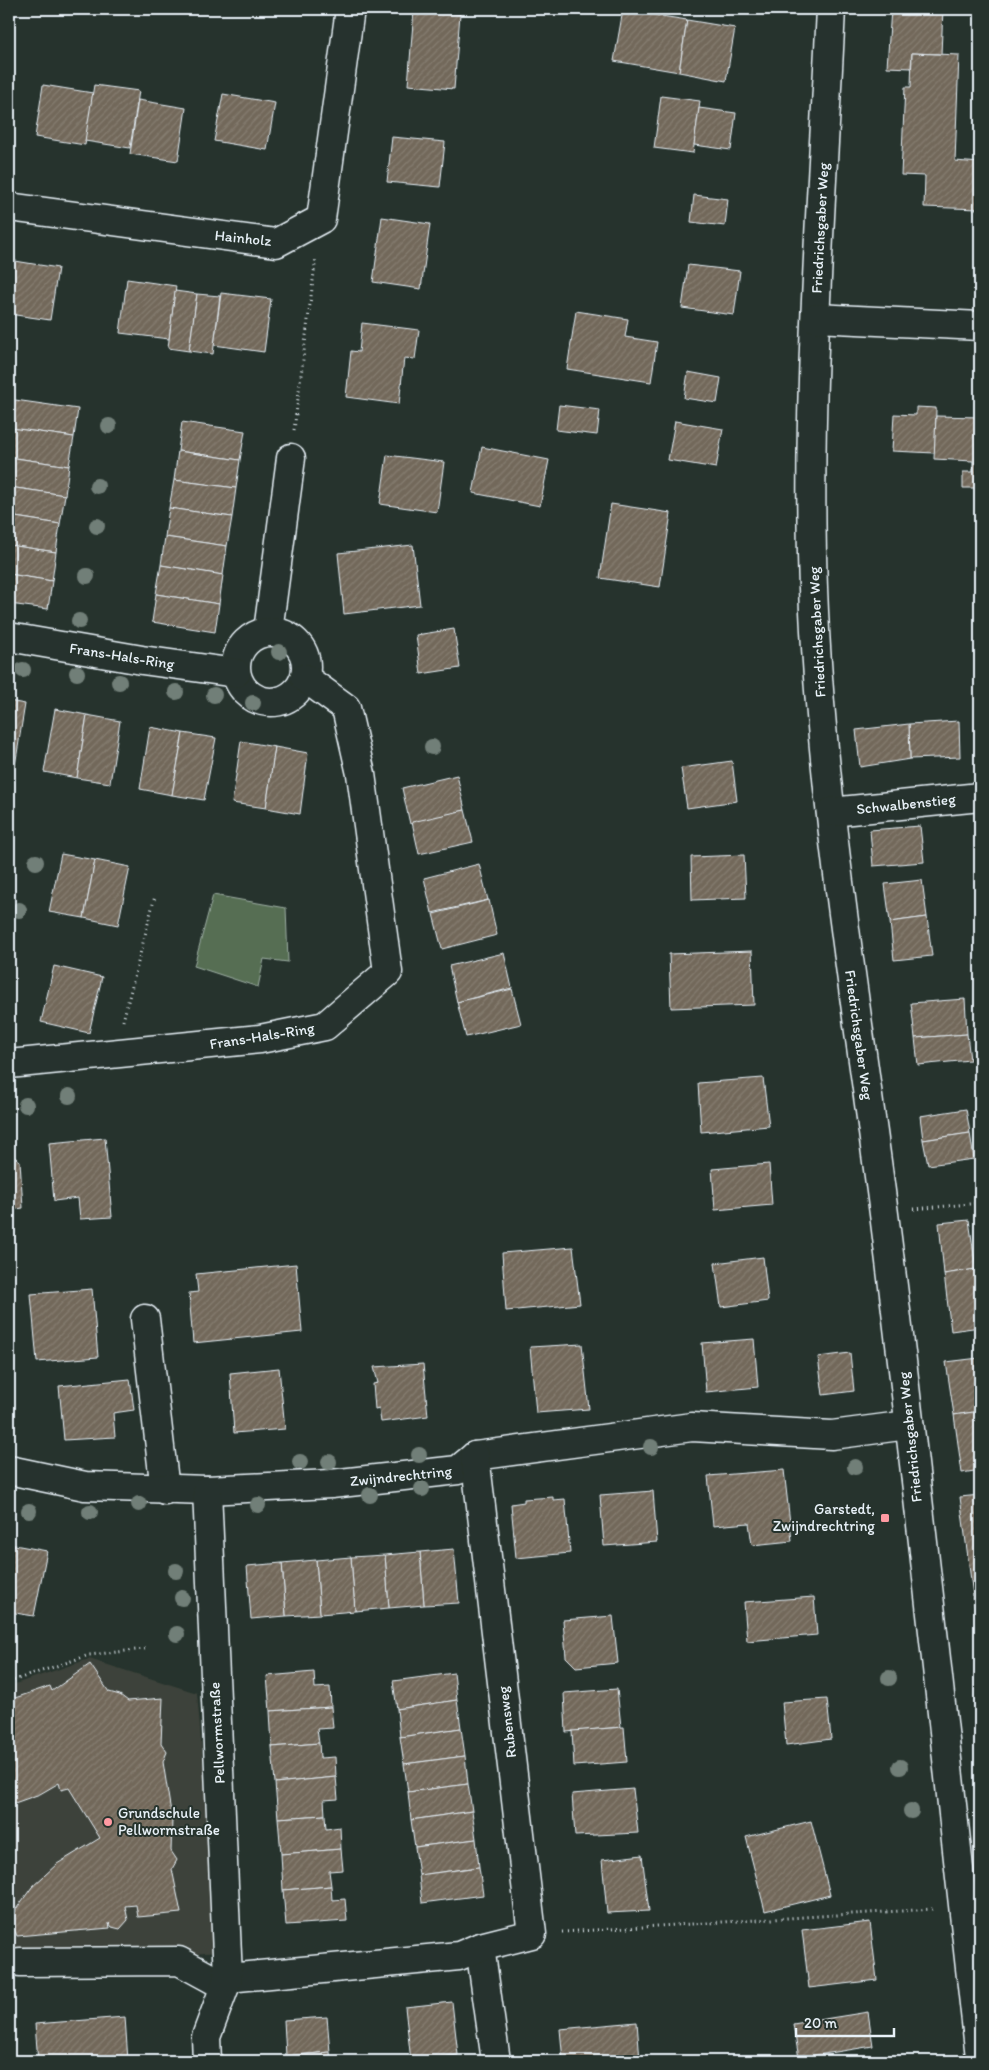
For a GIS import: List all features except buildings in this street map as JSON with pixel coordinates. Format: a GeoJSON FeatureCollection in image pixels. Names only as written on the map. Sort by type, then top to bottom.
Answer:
{"type":"FeatureCollection","features":[{"type":"Feature","properties":{"kind":"street"},"geometry":{"type":"LineString","coordinates":[[321,219],[350,9]]}},
{"type":"Feature","properties":{"kind":"street","name":"Friedrichsgaber Weg"},"geometry":{"type":"LineString","coordinates":[[831,9],[812,437],[813,586],[821,709],[831,812],[860,1047],[884,1211],[980,2057]]}},
{"type":"Feature","properties":{"kind":"street","name":"Hainholz"},"geometry":{"type":"LineString","coordinates":[[9,207],[276,243],[321,219]]}},
{"type":"Feature","properties":{"kind":"street"},"geometry":{"type":"LineString","coordinates":[[816,318],[980,326]]}},
{"type":"Feature","properties":{"kind":"street"},"geometry":{"type":"LineString","coordinates":[[268,631],[291,458]]}},
{"type":"Feature","properties":{"kind":"street"},"geometry":{"type":"LineString","coordinates":[[268,631],[290,637],[299,645],[305,655],[307,667],[305,678],[300,688],[291,697],[280,702],[257,700],[247,693],[240,684],[236,673],[236,661],[246,641],[268,631]]}},
{"type":"Feature","properties":{"kind":"street","name":"Frans-Hals-Ring"},"geometry":{"type":"LineString","coordinates":[[9,638],[236,673]]}},
{"type":"Feature","properties":{"kind":"street","name":"Frans-Hals-Ring"},"geometry":{"type":"LineString","coordinates":[[9,1064],[260,1039],[325,1026],[388,972],[362,774],[346,708],[305,678]]}},
{"type":"Feature","properties":{"kind":"street","name":"Schwalbenstieg"},"geometry":{"type":"LineString","coordinates":[[831,812],[980,797]]}},
{"type":"Feature","properties":{"kind":"street"},"geometry":{"type":"LineString","coordinates":[[145,1319],[165,1490]]}},
{"type":"Feature","properties":{"kind":"street","name":"Zwijndrechtring"},"geometry":{"type":"LineString","coordinates":[[9,1470],[85,1486],[165,1490],[207,1490],[331,1484],[458,1470],[475,1456],[692,1427],[832,1435],[908,1425]]}},
{"type":"Feature","properties":{"kind":"street","name":"Rubensweg"},"geometry":{"type":"LineString","coordinates":[[475,1456],[532,1934]]}},
{"type":"Feature","properties":{"kind":"street","name":"Pellwormstraße"},"geometry":{"type":"LineString","coordinates":[[207,1490],[227,1982],[206,2037],[207,2061]]}},
{"type":"Feature","properties":{"kind":"street"},"geometry":{"type":"LineString","coordinates":[[20,1962],[179,1961],[227,1982],[459,1956],[480,1947],[532,1934]]}},
{"type":"Feature","properties":{"kind":"street"},"geometry":{"type":"LineString","coordinates":[[480,1947],[496,2061]]}},
{"type":"Feature","properties":{"kind":"path"},"geometry":{"type":"LineString","coordinates":[[291,458],[321,219]]}},
{"type":"Feature","properties":{"kind":"path"},"geometry":{"type":"LineString","coordinates":[[114,1053],[155,896]]}},
{"type":"Feature","properties":{"kind":"path"},"geometry":{"type":"LineString","coordinates":[[884,1211],[980,1203]]}},
{"type":"Feature","properties":{"kind":"path"},"geometry":{"type":"LineString","coordinates":[[9,1682],[88,1655],[145,1649]]}},
{"type":"Feature","properties":{"kind":"path"},"geometry":{"type":"LineString","coordinates":[[532,1934],[963,1907]]}},
{"type":"Feature","properties":{"kind":"shaded area","name":"Grundschule Pellwormstraße"},"geometry":{"type":"Polygon","coordinates":[[[89,1659],[197,1693],[219,1952],[9,1967],[9,1686],[89,1659]]]}},
{"type":"Feature","properties":{"kind":"green space"},"geometry":{"type":"Polygon","coordinates":[[[213,895],[286,908],[288,962],[264,959],[258,987],[194,966],[213,895]]]}},
{"type":"Feature","properties":{"kind":"place","name":"Garstedt, Zwijndrechtring"},"geometry":{"type":"Point","coordinates":[885,1518]}},
{"type":"Feature","properties":{"kind":"place","name":"Grundschule Pellwormstraße"},"geometry":{"type":"Point","coordinates":[108,1822]}}]}
